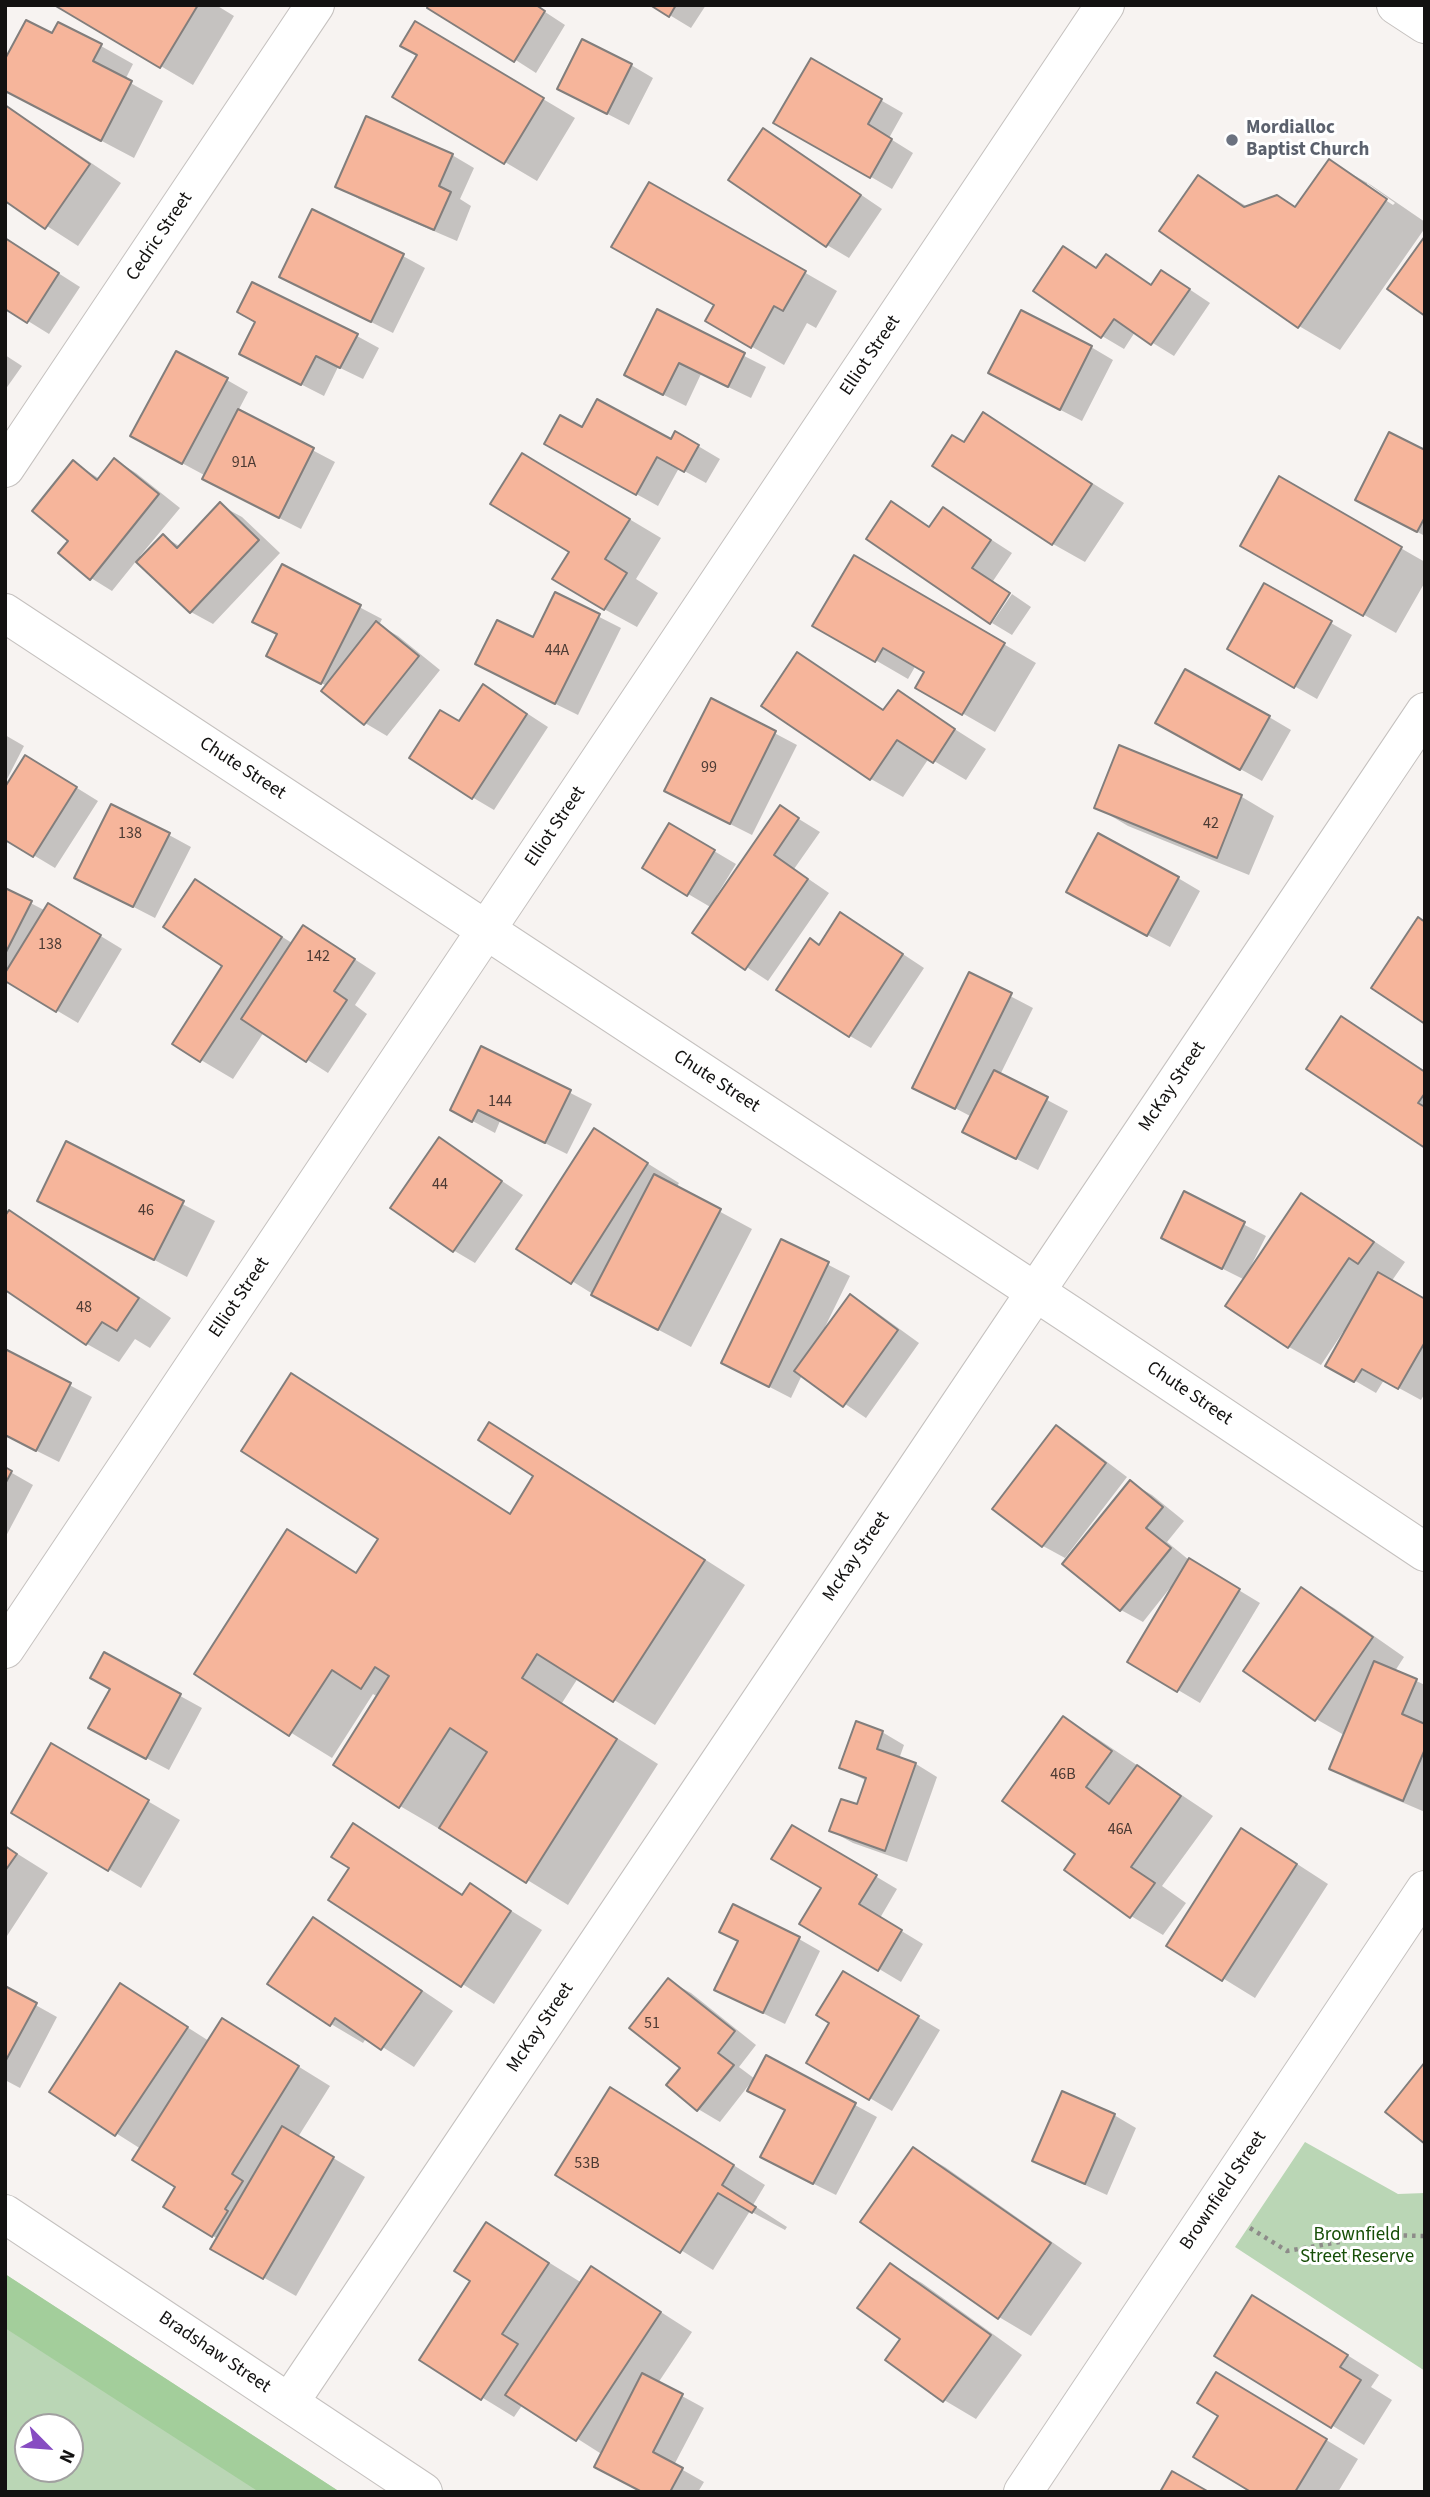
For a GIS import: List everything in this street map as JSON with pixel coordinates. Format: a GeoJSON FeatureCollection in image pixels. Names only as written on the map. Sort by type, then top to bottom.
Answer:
{"type":"FeatureCollection","features":[{"type":"Feature","properties":{"kind":"street","name":"Cedric Street"},"geometry":{"type":"LineString","coordinates":[[5,468],[315,5]]}},
{"type":"Feature","properties":{"kind":"street","name":"Elliot Street"},"geometry":{"type":"LineString","coordinates":[[5,1649],[1105,5]]}},
{"type":"Feature","properties":{"kind":"street"},"geometry":{"type":"LineString","coordinates":[[1396,5],[1425,24]]}},
{"type":"Feature","properties":{"kind":"street","name":"Chute Street"},"geometry":{"type":"LineString","coordinates":[[5,613],[1425,1552]]}},
{"type":"Feature","properties":{"kind":"street","name":"McKay Street"},"geometry":{"type":"LineString","coordinates":[[289,2403],[1425,712]]}},
{"type":"Feature","properties":{"kind":"street","name":"Brownfield Street"},"geometry":{"type":"LineString","coordinates":[[1023,2492],[1425,1890]]}},
{"type":"Feature","properties":{"kind":"street","name":"Bradshaw Street"},"geometry":{"type":"LineString","coordinates":[[5,2214],[423,2492]]}},
{"type":"Feature","properties":{"kind":"path"},"geometry":{"type":"LineString","coordinates":[[1214,2205],[1287,2251],[1380,2235],[1425,2236]]}},
{"type":"Feature","properties":{"kind":"green space","name":"Brownfield Street Reserve"},"geometry":{"type":"Polygon","coordinates":[[[1305,2142],[1398,2194],[1425,2193],[1425,2371],[1235,2247],[1305,2142]]]}},
{"type":"Feature","properties":{"kind":"green space"},"geometry":{"type":"Polygon","coordinates":[[[5,2274],[340,2492],[5,2492],[5,2274]]]}},
{"type":"Feature","properties":{"kind":"green space"},"geometry":{"type":"Polygon","coordinates":[[[5,2274],[340,2492],[259,2492],[5,2328],[5,2274]]]}},
{"type":"Feature","properties":{"kind":"building"},"geometry":{"type":"Polygon","coordinates":[[[54,5],[198,5],[160,68],[54,5]]]}},
{"type":"Feature","properties":{"kind":"building"},"geometry":{"type":"Polygon","coordinates":[[[428,5],[536,5],[545,11],[514,62],[427,8],[428,5]]]}},
{"type":"Feature","properties":{"kind":"building"},"geometry":{"type":"Polygon","coordinates":[[[650,5],[676,5],[669,17],[650,5]]]}},
{"type":"Feature","properties":{"kind":"building"},"geometry":{"type":"Polygon","coordinates":[[[26,20],[52,33],[58,22],[102,44],[93,61],[132,81],[101,141],[5,91],[5,59],[26,20]]]}},
{"type":"Feature","properties":{"kind":"building"},"geometry":{"type":"Polygon","coordinates":[[[415,21],[544,98],[504,164],[392,97],[417,55],[400,46],[415,21]]]}},
{"type":"Feature","properties":{"kind":"building"},"geometry":{"type":"Polygon","coordinates":[[[582,39],[632,64],[607,114],[557,89],[582,39]]]}},
{"type":"Feature","properties":{"kind":"building"},"geometry":{"type":"Polygon","coordinates":[[[811,58],[882,99],[868,124],[892,139],[870,178],[773,123],[811,58]]]}},
{"type":"Feature","properties":{"kind":"building"},"geometry":{"type":"Polygon","coordinates":[[[5,105],[90,164],[45,229],[5,201],[5,105]]]}},
{"type":"Feature","properties":{"kind":"building"},"geometry":{"type":"Polygon","coordinates":[[[366,116],[453,154],[439,186],[451,192],[434,230],[335,187],[366,116]]]}},
{"type":"Feature","properties":{"kind":"building"},"geometry":{"type":"Polygon","coordinates":[[[763,128],[861,195],[826,247],[728,180],[763,128]]]}},
{"type":"Feature","properties":{"kind":"building"},"geometry":{"type":"Polygon","coordinates":[[[1329,159],[1387,199],[1298,328],[1159,231],[1198,175],[1244,207],[1277,195],[1295,207],[1329,159]]]}},
{"type":"Feature","properties":{"kind":"building"},"geometry":{"type":"Polygon","coordinates":[[[649,182],[806,271],[783,311],[774,306],[751,348],[705,321],[714,305],[611,247],[649,182]]]}},
{"type":"Feature","properties":{"kind":"building"},"geometry":{"type":"Polygon","coordinates":[[[312,209],[404,254],[371,322],[279,277],[312,209]]]}},
{"type":"Feature","properties":{"kind":"building"},"geometry":{"type":"Polygon","coordinates":[[[1425,236],[1425,316],[1387,289],[1425,236]]]}},
{"type":"Feature","properties":{"kind":"building"},"geometry":{"type":"Polygon","coordinates":[[[5,238],[59,273],[27,323],[5,309],[5,238]]]}},
{"type":"Feature","properties":{"kind":"building"},"geometry":{"type":"Polygon","coordinates":[[[1063,246],[1096,268],[1106,254],[1151,285],[1161,270],[1190,289],[1151,345],[1114,319],[1101,338],[1033,291],[1063,246]]]}},
{"type":"Feature","properties":{"kind":"building"},"geometry":{"type":"Polygon","coordinates":[[[252,282],[358,334],[340,368],[316,356],[301,385],[239,354],[255,322],[237,312],[252,282]]]}},
{"type":"Feature","properties":{"kind":"building"},"geometry":{"type":"Polygon","coordinates":[[[657,309],[745,353],[728,387],[679,363],[663,395],[624,375],[657,309]]]}},
{"type":"Feature","properties":{"kind":"building"},"geometry":{"type":"Polygon","coordinates":[[[1021,310],[1092,346],[1060,410],[988,373],[1021,310]]]}},
{"type":"Feature","properties":{"kind":"building"},"geometry":{"type":"Polygon","coordinates":[[[176,351],[228,378],[182,464],[130,436],[176,351]]]}},
{"type":"Feature","properties":{"kind":"building"},"geometry":{"type":"Polygon","coordinates":[[[597,399],[671,439],[675,431],[699,445],[684,472],[657,457],[636,495],[544,444],[560,415],[582,427],[597,399]]]}},
{"type":"Feature","properties":{"kind":"building"},"geometry":{"type":"Polygon","coordinates":[[[238,409],[314,448],[279,518],[202,479],[238,409]]]}},
{"type":"Feature","properties":{"kind":"building"},"geometry":{"type":"Polygon","coordinates":[[[983,412],[1092,484],[1052,545],[932,466],[952,435],[964,442],[983,412]]]}},
{"type":"Feature","properties":{"kind":"building"},"geometry":{"type":"Polygon","coordinates":[[[1389,432],[1425,450],[1425,517],[1417,532],[1355,500],[1389,432]]]}},
{"type":"Feature","properties":{"kind":"building"},"geometry":{"type":"Polygon","coordinates":[[[522,453],[630,519],[605,559],[627,573],[604,610],[552,579],[569,552],[490,504],[522,453]]]}},
{"type":"Feature","properties":{"kind":"building"},"geometry":{"type":"Polygon","coordinates":[[[114,458],[159,494],[90,580],[58,553],[68,541],[32,511],[73,460],[97,480],[114,458]]]}},
{"type":"Feature","properties":{"kind":"building"},"geometry":{"type":"Polygon","coordinates":[[[1279,476],[1402,547],[1363,616],[1240,546],[1279,476]]]}},
{"type":"Feature","properties":{"kind":"building"},"geometry":{"type":"Polygon","coordinates":[[[891,501],[929,527],[943,507],[991,540],[972,568],[1010,593],[990,624],[866,539],[891,501]]]}},
{"type":"Feature","properties":{"kind":"building"},"geometry":{"type":"Polygon","coordinates":[[[220,502],[259,540],[190,613],[136,562],[163,534],[177,548],[220,502]]]}},
{"type":"Feature","properties":{"kind":"building"},"geometry":{"type":"Polygon","coordinates":[[[854,555],[1005,643],[962,715],[915,688],[924,672],[883,648],[875,662],[812,626],[854,555]]]}},
{"type":"Feature","properties":{"kind":"building"},"geometry":{"type":"Polygon","coordinates":[[[282,564],[361,605],[321,684],[266,656],[277,634],[252,622],[282,564]]]}},
{"type":"Feature","properties":{"kind":"building"},"geometry":{"type":"Polygon","coordinates":[[[1264,583],[1332,621],[1294,688],[1227,649],[1264,583]]]}},
{"type":"Feature","properties":{"kind":"building"},"geometry":{"type":"Polygon","coordinates":[[[555,592],[600,614],[555,704],[475,664],[497,620],[533,637],[555,592]]]}},
{"type":"Feature","properties":{"kind":"building"},"geometry":{"type":"Polygon","coordinates":[[[376,621],[419,656],[364,725],[321,691],[376,621]]]}},
{"type":"Feature","properties":{"kind":"building"},"geometry":{"type":"Polygon","coordinates":[[[797,652],[883,710],[898,690],[955,729],[933,763],[897,740],[870,780],[761,706],[797,652]]]}},
{"type":"Feature","properties":{"kind":"building"},"geometry":{"type":"Polygon","coordinates":[[[1185,669],[1270,716],[1240,770],[1155,723],[1185,669]]]}},
{"type":"Feature","properties":{"kind":"building"},"geometry":{"type":"Polygon","coordinates":[[[483,684],[527,714],[472,799],[409,758],[440,710],[459,721],[483,684]]]}},
{"type":"Feature","properties":{"kind":"building"},"geometry":{"type":"Polygon","coordinates":[[[711,698],[776,731],[730,824],[664,791],[711,698]]]}},
{"type":"Feature","properties":{"kind":"building"},"geometry":{"type":"Polygon","coordinates":[[[1119,745],[1242,795],[1217,858],[1094,808],[1119,745]]]}},
{"type":"Feature","properties":{"kind":"building"},"geometry":{"type":"Polygon","coordinates":[[[25,755],[77,787],[33,857],[5,840],[5,787],[25,755]]]}},
{"type":"Feature","properties":{"kind":"building"},"geometry":{"type":"Polygon","coordinates":[[[111,804],[170,833],[133,907],[74,878],[111,804]]]}},
{"type":"Feature","properties":{"kind":"building"},"geometry":{"type":"Polygon","coordinates":[[[780,805],[799,818],[774,855],[808,879],[745,970],[692,933],[780,805]]]}},
{"type":"Feature","properties":{"kind":"building"},"geometry":{"type":"Polygon","coordinates":[[[669,823],[715,850],[687,896],[642,868],[669,823]]]}},
{"type":"Feature","properties":{"kind":"building"},"geometry":{"type":"Polygon","coordinates":[[[1098,833],[1179,877],[1147,936],[1066,892],[1098,833]]]}},
{"type":"Feature","properties":{"kind":"building"},"geometry":{"type":"Polygon","coordinates":[[[195,879],[282,937],[200,1062],[172,1044],[222,966],[163,927],[195,879]]]}},
{"type":"Feature","properties":{"kind":"building"},"geometry":{"type":"Polygon","coordinates":[[[5,888],[32,901],[5,954],[5,888]]]}},
{"type":"Feature","properties":{"kind":"building"},"geometry":{"type":"Polygon","coordinates":[[[48,903],[101,935],[56,1012],[5,981],[5,973],[48,903]]]}},
{"type":"Feature","properties":{"kind":"building"},"geometry":{"type":"Polygon","coordinates":[[[840,912],[903,954],[849,1037],[776,990],[810,938],[819,945],[840,912]]]}},
{"type":"Feature","properties":{"kind":"building"},"geometry":{"type":"Polygon","coordinates":[[[1418,917],[1425,922],[1425,1024],[1371,988],[1418,917]]]}},
{"type":"Feature","properties":{"kind":"building"},"geometry":{"type":"Polygon","coordinates":[[[303,925],[355,959],[334,991],[347,1000],[306,1062],[241,1019],[303,925]]]}},
{"type":"Feature","properties":{"kind":"building"},"geometry":{"type":"Polygon","coordinates":[[[969,972],[1012,993],[955,1109],[912,1088],[969,972]]]}},
{"type":"Feature","properties":{"kind":"building"},"geometry":{"type":"Polygon","coordinates":[[[1341,1016],[1425,1072],[1425,1093],[1418,1103],[1425,1107],[1425,1148],[1306,1069],[1341,1016]]]}},
{"type":"Feature","properties":{"kind":"building"},"geometry":{"type":"Polygon","coordinates":[[[481,1046],[571,1090],[545,1143],[478,1110],[472,1122],[450,1110],[481,1046]]]}},
{"type":"Feature","properties":{"kind":"building"},"geometry":{"type":"Polygon","coordinates":[[[994,1070],[1048,1097],[1016,1159],[962,1132],[994,1070]]]}},
{"type":"Feature","properties":{"kind":"building"},"geometry":{"type":"Polygon","coordinates":[[[594,1128],[648,1163],[571,1284],[516,1249],[594,1128]]]}},
{"type":"Feature","properties":{"kind":"building"},"geometry":{"type":"Polygon","coordinates":[[[439,1137],[502,1181],[453,1252],[390,1208],[439,1137]]]}},
{"type":"Feature","properties":{"kind":"building"},"geometry":{"type":"Polygon","coordinates":[[[66,1141],[184,1201],[154,1260],[37,1201],[66,1141]]]}},
{"type":"Feature","properties":{"kind":"building"},"geometry":{"type":"Polygon","coordinates":[[[654,1174],[721,1209],[658,1330],[591,1295],[654,1174]]]}},
{"type":"Feature","properties":{"kind":"building"},"geometry":{"type":"Polygon","coordinates":[[[1184,1191],[1245,1222],[1222,1269],[1161,1238],[1184,1191]]]}},
{"type":"Feature","properties":{"kind":"building"},"geometry":{"type":"Polygon","coordinates":[[[1301,1193],[1374,1242],[1358,1264],[1349,1258],[1288,1348],[1225,1306],[1301,1193]]]}},
{"type":"Feature","properties":{"kind":"building"},"geometry":{"type":"Polygon","coordinates":[[[9,1210],[139,1298],[117,1331],[102,1322],[86,1345],[5,1290],[5,1216],[9,1210]]]}},
{"type":"Feature","properties":{"kind":"building"},"geometry":{"type":"Polygon","coordinates":[[[781,1239],[829,1262],[769,1387],[721,1363],[781,1239]]]}},
{"type":"Feature","properties":{"kind":"building"},"geometry":{"type":"Polygon","coordinates":[[[1378,1272],[1425,1299],[1425,1342],[1398,1389],[1362,1369],[1354,1382],[1325,1366],[1378,1272]]]}},
{"type":"Feature","properties":{"kind":"building"},"geometry":{"type":"Polygon","coordinates":[[[850,1294],[898,1330],[843,1407],[794,1371],[850,1294]]]}},
{"type":"Feature","properties":{"kind":"building"},"geometry":{"type":"Polygon","coordinates":[[[5,1349],[71,1383],[36,1451],[5,1435],[5,1349]]]}},
{"type":"Feature","properties":{"kind":"building"},"geometry":{"type":"Polygon","coordinates":[[[291,1373],[510,1514],[533,1476],[478,1440],[489,1422],[705,1560],[613,1702],[537,1654],[522,1678],[617,1739],[526,1883],[439,1828],[487,1752],[450,1728],[399,1808],[333,1765],[389,1676],[375,1667],[361,1689],[332,1670],[289,1736],[194,1674],[287,1529],[356,1573],[378,1539],[241,1451],[291,1373]]]}},
{"type":"Feature","properties":{"kind":"building"},"geometry":{"type":"Polygon","coordinates":[[[1056,1425],[1106,1463],[1042,1547],[992,1509],[1056,1425]]]}},
{"type":"Feature","properties":{"kind":"building"},"geometry":{"type":"Polygon","coordinates":[[[5,1467],[12,1471],[5,1484],[5,1467]]]}},
{"type":"Feature","properties":{"kind":"building"},"geometry":{"type":"Polygon","coordinates":[[[1130,1480],[1163,1507],[1146,1528],[1171,1548],[1120,1611],[1062,1564],[1130,1480]]]}},
{"type":"Feature","properties":{"kind":"building"},"geometry":{"type":"Polygon","coordinates":[[[1189,1558],[1240,1589],[1177,1692],[1127,1662],[1189,1558]]]}},
{"type":"Feature","properties":{"kind":"building"},"geometry":{"type":"Polygon","coordinates":[[[1301,1587],[1373,1637],[1315,1721],[1243,1671],[1301,1587]]]}},
{"type":"Feature","properties":{"kind":"building"},"geometry":{"type":"Polygon","coordinates":[[[104,1652],[181,1694],[146,1759],[88,1728],[110,1689],[90,1678],[104,1652]]]}},
{"type":"Feature","properties":{"kind":"building"},"geometry":{"type":"Polygon","coordinates":[[[1374,1661],[1417,1679],[1402,1714],[1425,1724],[1425,1749],[1403,1801],[1329,1769],[1374,1661]]]}},
{"type":"Feature","properties":{"kind":"building"},"geometry":{"type":"Polygon","coordinates":[[[1063,1716],[1112,1751],[1086,1787],[1109,1804],[1137,1765],[1181,1796],[1131,1867],[1155,1883],[1130,1918],[1064,1870],[1075,1854],[1002,1801],[1063,1716]]]}},
{"type":"Feature","properties":{"kind":"building"},"geometry":{"type":"Polygon","coordinates":[[[856,1721],[883,1731],[877,1749],[916,1763],[885,1851],[829,1831],[841,1799],[857,1804],[866,1778],[839,1768],[856,1721]]]}},
{"type":"Feature","properties":{"kind":"building"},"geometry":{"type":"Polygon","coordinates":[[[51,1743],[149,1800],[108,1871],[11,1813],[51,1743]]]}},
{"type":"Feature","properties":{"kind":"building"},"geometry":{"type":"Polygon","coordinates":[[[353,1823],[462,1895],[470,1883],[511,1911],[461,1987],[328,1900],[349,1868],[331,1857],[353,1823]]]}},
{"type":"Feature","properties":{"kind":"building"},"geometry":{"type":"Polygon","coordinates":[[[792,1825],[877,1875],[859,1904],[902,1930],[878,1971],[799,1924],[821,1888],[771,1859],[792,1825]]]}},
{"type":"Feature","properties":{"kind":"building"},"geometry":{"type":"Polygon","coordinates":[[[1241,1828],[1297,1864],[1222,1981],[1166,1946],[1241,1828]]]}},
{"type":"Feature","properties":{"kind":"building"},"geometry":{"type":"Polygon","coordinates":[[[5,1846],[17,1854],[5,1871],[5,1846]]]}},
{"type":"Feature","properties":{"kind":"building"},"geometry":{"type":"Polygon","coordinates":[[[733,1904],[800,1937],[763,2013],[714,1990],[738,1941],[719,1932],[733,1904]]]}},
{"type":"Feature","properties":{"kind":"building"},"geometry":{"type":"Polygon","coordinates":[[[313,1917],[422,1991],[381,2050],[335,2018],[330,2026],[267,1984],[313,1917]]]}},
{"type":"Feature","properties":{"kind":"building"},"geometry":{"type":"Polygon","coordinates":[[[843,1971],[919,2016],[869,2100],[806,2063],[829,2023],[816,2015],[843,1971]]]}},
{"type":"Feature","properties":{"kind":"building"},"geometry":{"type":"Polygon","coordinates":[[[668,1978],[735,2031],[718,2053],[734,2065],[697,2111],[666,2085],[680,2068],[629,2028],[668,1978]]]}},
{"type":"Feature","properties":{"kind":"building"},"geometry":{"type":"Polygon","coordinates":[[[120,1983],[188,2027],[115,2136],[49,2092],[120,1983]]]}},
{"type":"Feature","properties":{"kind":"building"},"geometry":{"type":"Polygon","coordinates":[[[5,1986],[37,2003],[5,2062],[5,1986]]]}},
{"type":"Feature","properties":{"kind":"building"},"geometry":{"type":"Polygon","coordinates":[[[222,2018],[299,2066],[232,2174],[243,2181],[225,2209],[228,2211],[212,2237],[163,2207],[175,2187],[132,2160],[222,2018]]]}},
{"type":"Feature","properties":{"kind":"building"},"geometry":{"type":"Polygon","coordinates":[[[766,2055],[856,2103],[813,2184],[760,2157],[785,2110],[747,2091],[766,2055]]]}},
{"type":"Feature","properties":{"kind":"building"},"geometry":{"type":"Polygon","coordinates":[[[1425,2062],[1425,2144],[1385,2112],[1425,2062]]]}},
{"type":"Feature","properties":{"kind":"building"},"geometry":{"type":"Polygon","coordinates":[[[610,2087],[734,2165],[722,2185],[756,2207],[752,2213],[718,2193],[680,2253],[555,2175],[610,2087]]]}},
{"type":"Feature","properties":{"kind":"building"},"geometry":{"type":"Polygon","coordinates":[[[1062,2091],[1115,2114],[1085,2184],[1032,2161],[1062,2091]]]}},
{"type":"Feature","properties":{"kind":"building"},"geometry":{"type":"Polygon","coordinates":[[[282,2126],[334,2157],[263,2279],[210,2249],[282,2126]]]}},
{"type":"Feature","properties":{"kind":"building"},"geometry":{"type":"Polygon","coordinates":[[[913,2147],[1051,2243],[998,2319],[860,2222],[913,2147]]]}},
{"type":"Feature","properties":{"kind":"building"},"geometry":{"type":"Polygon","coordinates":[[[486,2222],[549,2263],[502,2334],[518,2344],[481,2400],[419,2360],[470,2281],[454,2271],[486,2222]]]}},
{"type":"Feature","properties":{"kind":"building"},"geometry":{"type":"Polygon","coordinates":[[[890,2263],[991,2335],[943,2402],[885,2360],[900,2339],[857,2308],[890,2263]]]}},
{"type":"Feature","properties":{"kind":"building"},"geometry":{"type":"Polygon","coordinates":[[[591,2266],[661,2312],[576,2441],[505,2395],[591,2266]]]}},
{"type":"Feature","properties":{"kind":"building"},"geometry":{"type":"Polygon","coordinates":[[[1252,2295],[1348,2355],[1340,2367],[1361,2380],[1331,2428],[1214,2356],[1252,2295]]]}},
{"type":"Feature","properties":{"kind":"building"},"geometry":{"type":"Polygon","coordinates":[[[1216,2372],[1327,2439],[1295,2492],[1251,2492],[1193,2457],[1218,2416],[1197,2403],[1216,2372]]]}},
{"type":"Feature","properties":{"kind":"building"},"geometry":{"type":"Polygon","coordinates":[[[642,2373],[683,2394],[653,2452],[683,2468],[670,2492],[642,2492],[594,2467],[642,2373]]]}},
{"type":"Feature","properties":{"kind":"building"},"geometry":{"type":"Polygon","coordinates":[[[1172,2471],[1209,2492],[1160,2492],[1172,2471]]]}},
{"type":"Feature","properties":{"kind":"place","name":"Mordialloc Baptist Church"},"geometry":{"type":"Point","coordinates":[1232,140]}}]}
